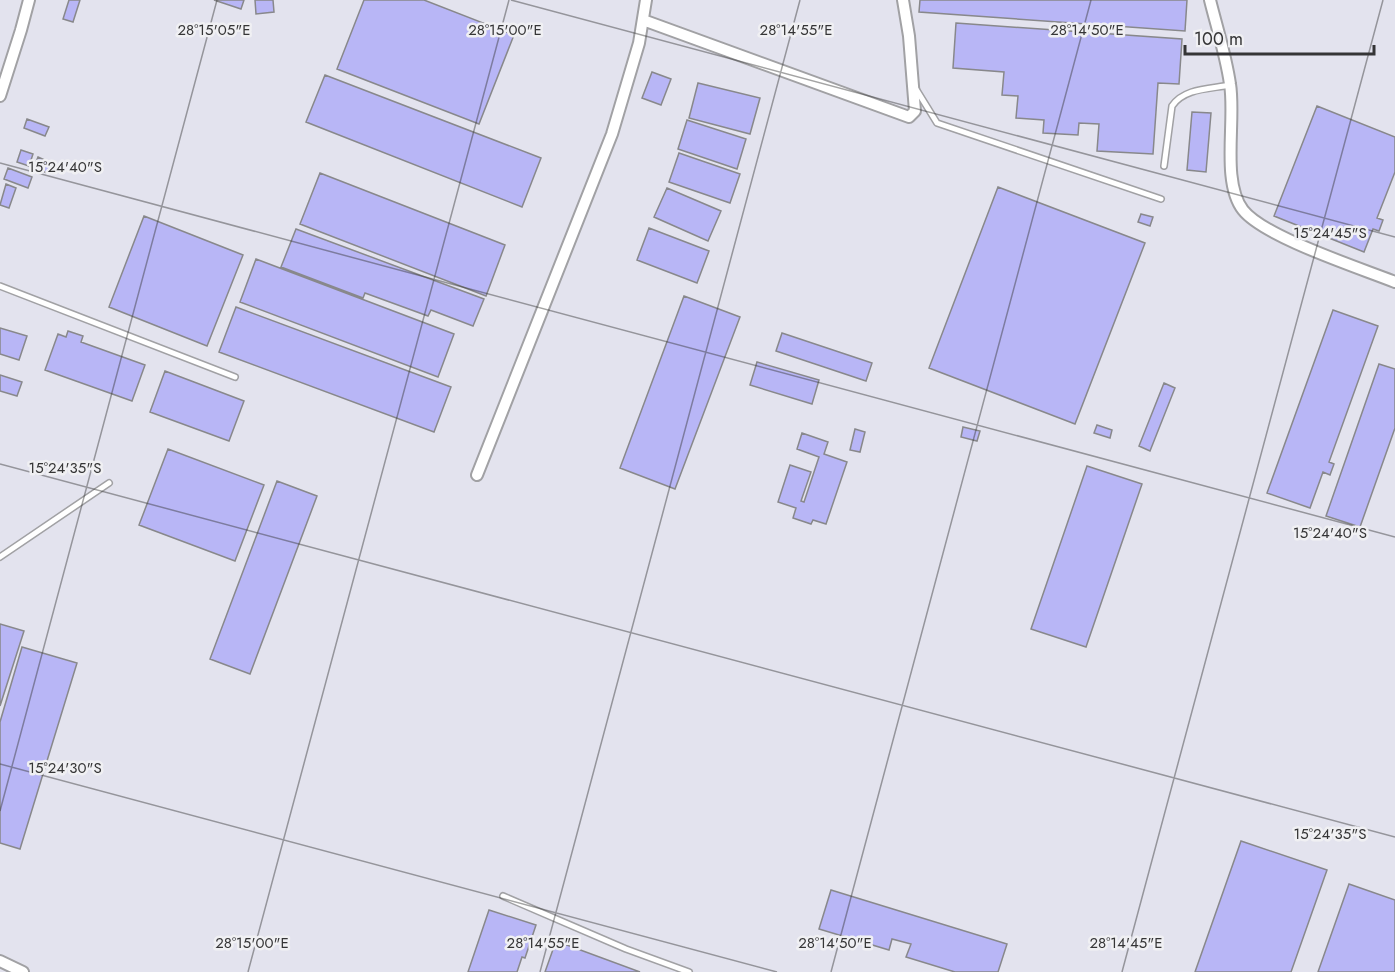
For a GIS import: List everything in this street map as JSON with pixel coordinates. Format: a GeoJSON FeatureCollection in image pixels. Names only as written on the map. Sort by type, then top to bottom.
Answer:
{"type":"FeatureCollection","features":[{"type":"Feature","properties":{"kind":"street"},"geometry":{"type":"LineString","coordinates":[[0,96],[29,0]]}},
{"type":"Feature","properties":{"kind":"street"},"geometry":{"type":"LineString","coordinates":[[477,475],[612,134],[639,43],[646,0]]}},
{"type":"Feature","properties":{"kind":"street"},"geometry":{"type":"LineString","coordinates":[[643,20],[909,117],[915,111],[914,85],[903,0]]}},
{"type":"Feature","properties":{"kind":"street"},"geometry":{"type":"LineString","coordinates":[[1210,0],[1230,85],[1233,127],[1231,176],[1234,196],[1244,211],[1257,223],[1283,237],[1395,282]]}},
{"type":"Feature","properties":{"kind":"street"},"geometry":{"type":"LineString","coordinates":[[0,961],[23,972]]}},
{"type":"Feature","properties":{"kind":"lane"},"geometry":{"type":"LineString","coordinates":[[914,85],[937,123],[1161,199]]}},
{"type":"Feature","properties":{"kind":"lane"},"geometry":{"type":"LineString","coordinates":[[1164,166],[1172,106],[1177,99],[1186,93],[1230,85]]}},
{"type":"Feature","properties":{"kind":"lane"},"geometry":{"type":"LineString","coordinates":[[0,286],[235,377]]}},
{"type":"Feature","properties":{"kind":"lane"},"geometry":{"type":"LineString","coordinates":[[0,557],[109,483]]}},
{"type":"Feature","properties":{"kind":"lane"},"geometry":{"type":"LineString","coordinates":[[503,896],[689,972]]}},
{"type":"Feature","properties":{"kind":"shaded area"},"geometry":{"type":"Polygon","coordinates":[[[0,0],[1395,0],[1395,972],[0,972],[0,0]]]}},
{"type":"Feature","properties":{"kind":"building"},"geometry":{"type":"Polygon","coordinates":[[[69,0],[80,0],[73,22],[63,19],[69,0]]]}},
{"type":"Feature","properties":{"kind":"building"},"geometry":{"type":"Polygon","coordinates":[[[214,0],[244,0],[241,9],[214,0]]]}},
{"type":"Feature","properties":{"kind":"building"},"geometry":{"type":"Polygon","coordinates":[[[255,0],[273,0],[274,12],[256,14],[255,0]]]}},
{"type":"Feature","properties":{"kind":"building"},"geometry":{"type":"Polygon","coordinates":[[[364,0],[424,0],[514,35],[479,124],[337,69],[364,0]]]}},
{"type":"Feature","properties":{"kind":"building"},"geometry":{"type":"Polygon","coordinates":[[[920,0],[1187,0],[1185,31],[919,12],[920,0]]]}},
{"type":"Feature","properties":{"kind":"building"},"geometry":{"type":"Polygon","coordinates":[[[956,23],[1182,39],[1179,84],[1158,83],[1153,154],[1097,151],[1099,124],[1079,123],[1078,135],[1043,133],[1044,120],[1016,118],[1018,96],[1002,95],[1004,72],[953,68],[956,23]]]}},
{"type":"Feature","properties":{"kind":"building"},"geometry":{"type":"Polygon","coordinates":[[[652,72],[671,79],[661,105],[642,98],[652,72]]]}},
{"type":"Feature","properties":{"kind":"building"},"geometry":{"type":"Polygon","coordinates":[[[325,75],[541,158],[522,207],[306,122],[325,75]]]}},
{"type":"Feature","properties":{"kind":"building"},"geometry":{"type":"Polygon","coordinates":[[[698,83],[760,98],[750,134],[689,118],[698,83]]]}},
{"type":"Feature","properties":{"kind":"building"},"geometry":{"type":"Polygon","coordinates":[[[1317,106],[1395,137],[1395,172],[1377,218],[1383,220],[1379,231],[1373,229],[1364,252],[1274,216],[1317,106]]]}},
{"type":"Feature","properties":{"kind":"building"},"geometry":{"type":"Polygon","coordinates":[[[1192,112],[1211,113],[1206,172],[1187,170],[1192,112]]]}},
{"type":"Feature","properties":{"kind":"building"},"geometry":{"type":"Polygon","coordinates":[[[27,119],[49,127],[45,136],[24,128],[27,119]]]}},
{"type":"Feature","properties":{"kind":"building"},"geometry":{"type":"Polygon","coordinates":[[[687,120],[746,139],[737,169],[678,149],[687,120]]]}},
{"type":"Feature","properties":{"kind":"building"},"geometry":{"type":"Polygon","coordinates":[[[21,150],[33,154],[29,166],[17,162],[21,150]]]}},
{"type":"Feature","properties":{"kind":"building"},"geometry":{"type":"Polygon","coordinates":[[[679,153],[740,174],[730,203],[669,182],[679,153]]]}},
{"type":"Feature","properties":{"kind":"building"},"geometry":{"type":"Polygon","coordinates":[[[38,157],[51,163],[47,173],[34,167],[38,157]]]}},
{"type":"Feature","properties":{"kind":"building"},"geometry":{"type":"Polygon","coordinates":[[[8,168],[32,177],[28,188],[4,179],[8,168]]]}},
{"type":"Feature","properties":{"kind":"building"},"geometry":{"type":"Polygon","coordinates":[[[320,173],[505,245],[486,296],[300,224],[320,173]]]}},
{"type":"Feature","properties":{"kind":"building"},"geometry":{"type":"Polygon","coordinates":[[[6,184],[16,188],[9,208],[0,205],[6,184]]]}},
{"type":"Feature","properties":{"kind":"building"},"geometry":{"type":"Polygon","coordinates":[[[998,187],[1145,243],[1075,424],[929,368],[998,187]]]}},
{"type":"Feature","properties":{"kind":"building"},"geometry":{"type":"Polygon","coordinates":[[[667,188],[721,211],[708,241],[654,217],[667,188]]]}},
{"type":"Feature","properties":{"kind":"building"},"geometry":{"type":"Polygon","coordinates":[[[1141,214],[1153,217],[1150,226],[1138,222],[1141,214]]]}},
{"type":"Feature","properties":{"kind":"building"},"geometry":{"type":"Polygon","coordinates":[[[144,216],[243,255],[207,346],[109,307],[144,216]]]}},
{"type":"Feature","properties":{"kind":"building"},"geometry":{"type":"Polygon","coordinates":[[[649,228],[709,251],[697,283],[637,260],[649,228]]]}},
{"type":"Feature","properties":{"kind":"building"},"geometry":{"type":"Polygon","coordinates":[[[296,229],[484,299],[473,326],[431,310],[428,316],[365,293],[363,298],[281,267],[296,229]]]}},
{"type":"Feature","properties":{"kind":"building"},"geometry":{"type":"Polygon","coordinates":[[[256,259],[454,334],[438,377],[240,302],[256,259]]]}},
{"type":"Feature","properties":{"kind":"building"},"geometry":{"type":"Polygon","coordinates":[[[684,296],[740,317],[675,489],[620,468],[684,296]]]}},
{"type":"Feature","properties":{"kind":"building"},"geometry":{"type":"Polygon","coordinates":[[[236,307],[451,387],[434,432],[219,352],[236,307]]]}},
{"type":"Feature","properties":{"kind":"building"},"geometry":{"type":"Polygon","coordinates":[[[1333,310],[1378,326],[1329,462],[1334,464],[1330,475],[1323,472],[1310,508],[1267,493],[1333,310]]]}},
{"type":"Feature","properties":{"kind":"building"},"geometry":{"type":"Polygon","coordinates":[[[0,328],[27,336],[19,360],[0,354],[0,328]]]}},
{"type":"Feature","properties":{"kind":"building"},"geometry":{"type":"Polygon","coordinates":[[[68,331],[83,336],[81,342],[145,365],[132,401],[45,370],[58,334],[66,337],[68,331]]]}},
{"type":"Feature","properties":{"kind":"building"},"geometry":{"type":"Polygon","coordinates":[[[782,333],[872,363],[866,381],[776,351],[782,333]]]}},
{"type":"Feature","properties":{"kind":"building"},"geometry":{"type":"Polygon","coordinates":[[[757,362],[819,380],[812,404],[750,385],[757,362]]]}},
{"type":"Feature","properties":{"kind":"building"},"geometry":{"type":"Polygon","coordinates":[[[1379,364],[1395,369],[1395,428],[1360,527],[1326,516],[1379,364]]]}},
{"type":"Feature","properties":{"kind":"building"},"geometry":{"type":"Polygon","coordinates":[[[165,371],[244,401],[229,441],[150,412],[165,371]]]}},
{"type":"Feature","properties":{"kind":"building"},"geometry":{"type":"Polygon","coordinates":[[[0,375],[22,382],[17,396],[0,391],[0,375]]]}},
{"type":"Feature","properties":{"kind":"building"},"geometry":{"type":"Polygon","coordinates":[[[1164,383],[1175,388],[1150,451],[1139,446],[1164,383]]]}},
{"type":"Feature","properties":{"kind":"building"},"geometry":{"type":"Polygon","coordinates":[[[1097,425],[1112,430],[1110,438],[1094,433],[1097,425]]]}},
{"type":"Feature","properties":{"kind":"building"},"geometry":{"type":"Polygon","coordinates":[[[963,427],[980,431],[977,441],[961,437],[963,427]]]}},
{"type":"Feature","properties":{"kind":"building"},"geometry":{"type":"Polygon","coordinates":[[[855,429],[865,432],[860,452],[850,450],[855,429]]]}},
{"type":"Feature","properties":{"kind":"building"},"geometry":{"type":"Polygon","coordinates":[[[802,433],[828,442],[824,454],[847,462],[826,524],[813,520],[811,524],[793,518],[796,508],[778,502],[790,465],[811,472],[801,501],[804,502],[819,457],[797,449],[802,433]]]}},
{"type":"Feature","properties":{"kind":"building"},"geometry":{"type":"Polygon","coordinates":[[[168,449],[264,485],[235,561],[139,525],[168,449]]]}},
{"type":"Feature","properties":{"kind":"building"},"geometry":{"type":"Polygon","coordinates":[[[1087,466],[1142,484],[1086,647],[1031,629],[1087,466]]]}},
{"type":"Feature","properties":{"kind":"building"},"geometry":{"type":"Polygon","coordinates":[[[277,481],[317,496],[250,674],[210,659],[277,481]]]}},
{"type":"Feature","properties":{"kind":"building"},"geometry":{"type":"Polygon","coordinates":[[[0,624],[24,631],[0,706],[0,624]]]}},
{"type":"Feature","properties":{"kind":"building"},"geometry":{"type":"Polygon","coordinates":[[[22,647],[77,663],[20,849],[0,843],[0,722],[22,647]]]}},
{"type":"Feature","properties":{"kind":"building"},"geometry":{"type":"Polygon","coordinates":[[[1241,841],[1327,870],[1291,972],[1195,972],[1241,841]]]}},
{"type":"Feature","properties":{"kind":"building"},"geometry":{"type":"Polygon","coordinates":[[[1349,884],[1395,900],[1395,972],[1318,972],[1349,884]]]}},
{"type":"Feature","properties":{"kind":"building"},"geometry":{"type":"Polygon","coordinates":[[[831,890],[1007,944],[998,972],[955,972],[906,957],[911,944],[892,939],[889,950],[819,929],[831,890]]]}},
{"type":"Feature","properties":{"kind":"building"},"geometry":{"type":"Polygon","coordinates":[[[489,910],[536,925],[525,958],[522,957],[517,972],[468,972],[489,910]]]}},
{"type":"Feature","properties":{"kind":"building"},"geometry":{"type":"Polygon","coordinates":[[[556,941],[640,972],[545,972],[556,941]]]}}]}
